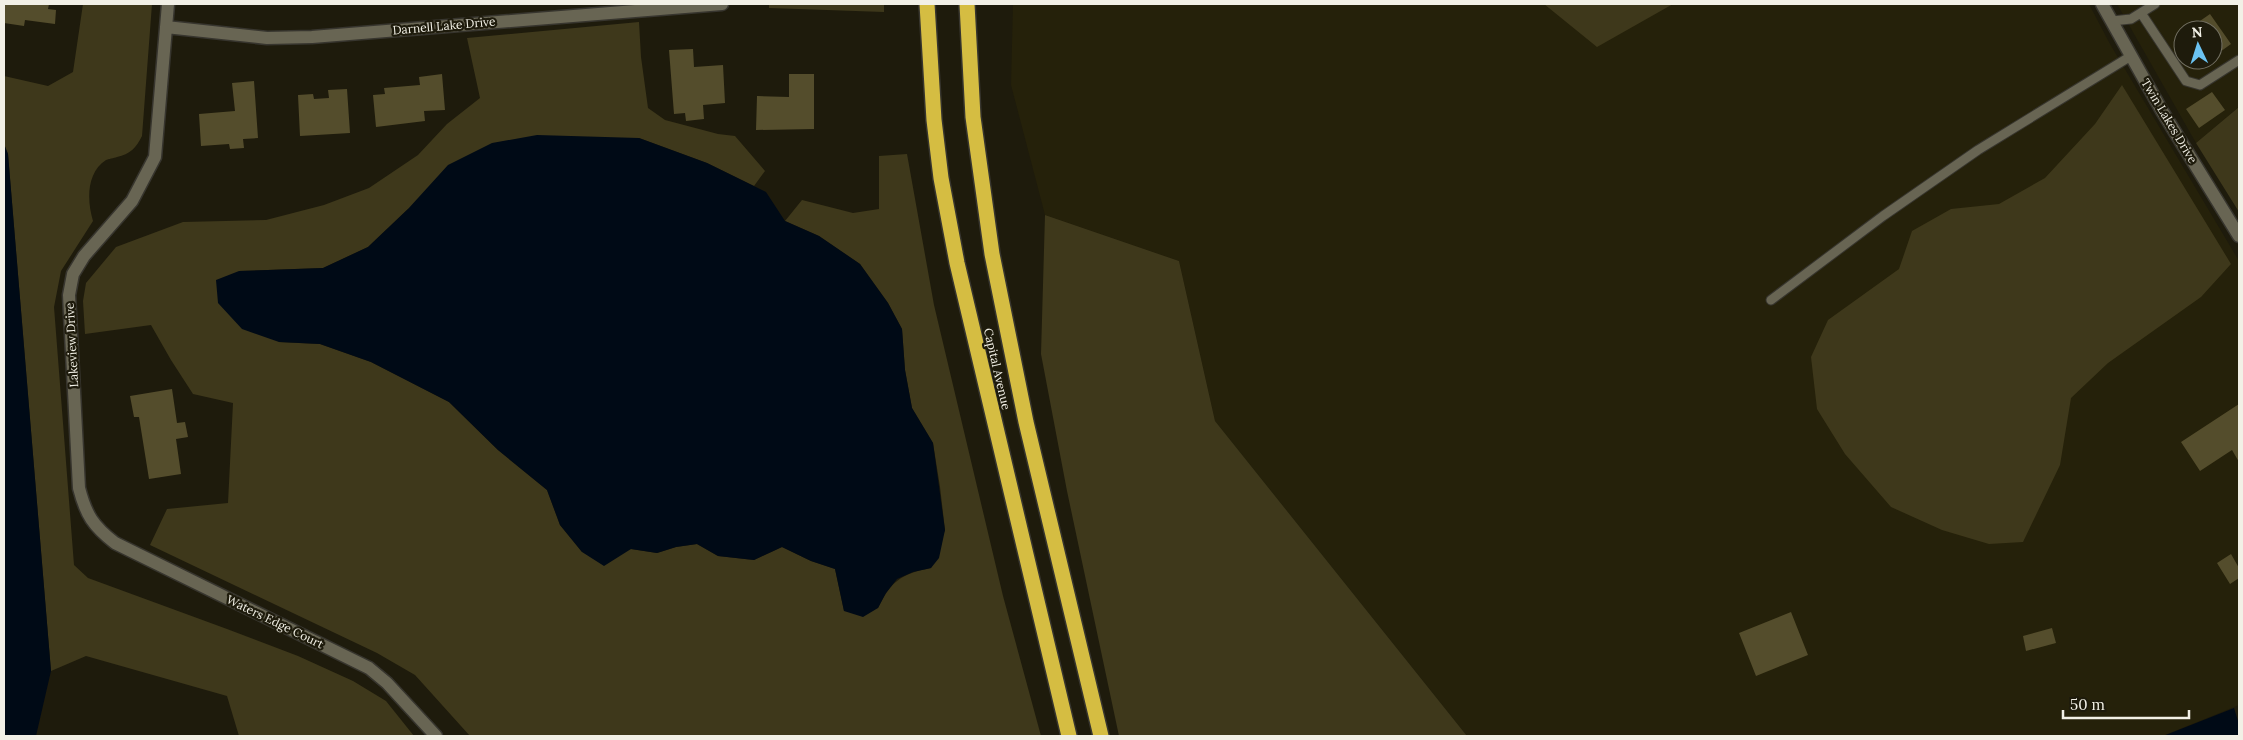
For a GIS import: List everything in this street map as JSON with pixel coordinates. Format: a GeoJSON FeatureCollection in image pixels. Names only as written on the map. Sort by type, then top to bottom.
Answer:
{"type":"FeatureCollection","features":[{"type":"Feature","properties":{"kind":"highway","name":"Capital Avenue"},"geometry":{"type":"LineString","coordinates":[[927,4],[934,120],[941,178],[957,263],[1069,736]]}},
{"type":"Feature","properties":{"kind":"highway","name":"Capital Avenue"},"geometry":{"type":"LineString","coordinates":[[967,4],[973,118],[994,264],[1026,422],[1101,736]]}},
{"type":"Feature","properties":{"kind":"street","name":"Lakeview Drive"},"geometry":{"type":"LineString","coordinates":[[98,530],[85,511],[79,488],[69,295],[73,274],[84,256],[132,201],[155,157],[168,4]]}},
{"type":"Feature","properties":{"kind":"street","name":"Darnell Lake Drive"},"geometry":{"type":"LineString","coordinates":[[166,27],[267,38],[312,37],[722,4]]}},
{"type":"Feature","properties":{"kind":"street","name":"Twin Lakes Drive"},"geometry":{"type":"LineString","coordinates":[[2102,4],[2162,110],[2239,236]]}},
{"type":"Feature","properties":{"kind":"street","name":"Waters Edge Court"},"geometry":{"type":"LineString","coordinates":[[98,530],[115,543],[369,668],[387,683],[436,736]]}},
{"type":"Feature","properties":{"kind":"lane"},"geometry":{"type":"LineString","coordinates":[[2112,21],[2132,19],[2155,4]]}},
{"type":"Feature","properties":{"kind":"lane"},"geometry":{"type":"LineString","coordinates":[[2141,13],[2186,81],[2200,85],[2239,60]]}},
{"type":"Feature","properties":{"kind":"lane"},"geometry":{"type":"LineString","coordinates":[[1771,300],[1883,216],[1978,150],[2131,56]]}},
{"type":"Feature","properties":{"kind":"shaded area"},"geometry":{"type":"Polygon","coordinates":[[[83,4],[152,4],[142,136],[132,150],[122,156],[106,160],[95,172],[89,196],[93,221],[61,271],[54,307],[74,565],[88,578],[298,656],[353,681],[386,701],[414,736],[239,736],[227,696],[86,656],[51,671],[8,154],[4,144],[4,76],[48,86],[73,72],[83,4]]]}},
{"type":"Feature","properties":{"kind":"shaded area"},"geometry":{"type":"Polygon","coordinates":[[[769,4],[884,4],[884,12],[769,8],[769,4]]]}},
{"type":"Feature","properties":{"kind":"shaded area"},"geometry":{"type":"Polygon","coordinates":[[[1013,4],[2089,4],[2110,44],[2239,261],[2239,705],[2163,736],[1467,736],[1215,421],[1179,261],[1045,215],[1011,85],[1013,4]]]}},
{"type":"Feature","properties":{"kind":"shaded area"},"geometry":{"type":"Polygon","coordinates":[[[1544,4],[1673,4],[1597,47],[1544,4]]]}},
{"type":"Feature","properties":{"kind":"shaded area"},"geometry":{"type":"Polygon","coordinates":[[[2117,4],[2239,4],[2239,107],[2196,143],[2117,4]]]}},
{"type":"Feature","properties":{"kind":"shaded area"},"geometry":{"type":"Polygon","coordinates":[[[639,22],[641,57],[648,108],[665,120],[718,134],[735,136],[765,171],[754,186],[707,163],[639,138],[408,209],[368,247],[323,268],[239,271],[279,342],[320,344],[371,362],[449,402],[498,450],[547,490],[560,525],[582,552],[631,549],[657,553],[676,547],[697,544],[718,556],[754,560],[782,547],[811,561],[835,569],[844,611],[878,608],[888,591],[898,580],[912,573],[931,568],[945,530],[933,443],[912,408],[905,370],[902,329],[888,303],[860,264],[819,236],[785,221],[802,200],[853,213],[879,209],[879,156],[907,154],[934,305],[1003,596],[1041,736],[470,736],[415,675],[377,653],[150,545],[167,509],[228,503],[233,403],[193,394],[151,325],[85,334],[83,301],[86,283],[116,247],[183,222],[266,220],[324,205],[369,188],[418,155],[447,124],[480,98],[467,38],[639,22]]]}},
{"type":"Feature","properties":{"kind":"shaded area"},"geometry":{"type":"Polygon","coordinates":[[[2122,85],[2231,264],[2201,297],[2108,363],[2071,398],[2060,465],[2023,542],[1989,544],[1942,530],[1891,507],[1845,454],[1817,409],[1811,357],[1828,320],[1899,269],[1912,231],[1951,209],[1999,204],[2045,178],[2095,124],[2122,85]]]}},
{"type":"Feature","properties":{"kind":"shaded area"},"geometry":{"type":"Polygon","coordinates":[[[2239,107],[2239,212],[2196,143],[2239,107]]]}},
{"type":"Feature","properties":{"kind":"shaded area"},"geometry":{"type":"Polygon","coordinates":[[[537,135],[639,138],[707,163],[766,192],[785,221],[819,236],[860,264],[888,303],[902,329],[905,370],[912,408],[933,443],[945,530],[939,558],[931,568],[913,572],[897,579],[886,593],[878,608],[863,617],[844,611],[835,569],[811,561],[782,547],[754,560],[718,556],[697,544],[676,547],[657,553],[631,549],[604,566],[582,552],[560,525],[547,490],[498,450],[449,402],[371,362],[320,344],[279,342],[242,329],[218,303],[216,280],[239,271],[323,268],[368,247],[408,209],[448,165],[492,143],[537,135]]]}},
{"type":"Feature","properties":{"kind":"shaded area"},"geometry":{"type":"Polygon","coordinates":[[[4,144],[8,154],[51,671],[36,736],[4,736],[4,144]]]}},
{"type":"Feature","properties":{"kind":"shaded area"},"geometry":{"type":"Polygon","coordinates":[[[1045,215],[1179,261],[1215,421],[1467,736],[1119,736],[1067,491],[1041,354],[1045,215]]]}},
{"type":"Feature","properties":{"kind":"shaded area"},"geometry":{"type":"Polygon","coordinates":[[[2234,708],[2239,724],[2239,736],[2163,736],[2234,708]]]}},
{"type":"Feature","properties":{"kind":"building"},"geometry":{"type":"Polygon","coordinates":[[[4,4],[49,4],[48,9],[56,10],[55,24],[25,20],[24,26],[4,23],[4,4]]]}},
{"type":"Feature","properties":{"kind":"building"},"geometry":{"type":"Polygon","coordinates":[[[2210,14],[2214,20],[2201,20],[2210,14]]]}},
{"type":"Feature","properties":{"kind":"building"},"geometry":{"type":"Polygon","coordinates":[[[2223,33],[2231,44],[2223,50],[2223,33]]]}},
{"type":"Feature","properties":{"kind":"building"},"geometry":{"type":"Polygon","coordinates":[[[693,49],[694,67],[723,65],[725,103],[703,105],[704,119],[686,121],[685,113],[674,114],[669,50],[693,49]]]}},
{"type":"Feature","properties":{"kind":"building"},"geometry":{"type":"Polygon","coordinates":[[[442,74],[445,110],[424,111],[425,121],[376,127],[373,95],[385,94],[384,88],[420,85],[419,77],[442,74]]]}},
{"type":"Feature","properties":{"kind":"building"},"geometry":{"type":"Polygon","coordinates":[[[789,74],[814,74],[814,129],[756,130],[757,96],[789,97],[789,74]]]}},
{"type":"Feature","properties":{"kind":"building"},"geometry":{"type":"Polygon","coordinates":[[[254,81],[258,138],[243,139],[244,148],[230,149],[229,144],[201,146],[199,114],[235,111],[232,83],[254,81]]]}},
{"type":"Feature","properties":{"kind":"building"},"geometry":{"type":"Polygon","coordinates":[[[347,89],[350,133],[300,136],[298,95],[313,94],[314,99],[329,98],[328,90],[347,89]]]}},
{"type":"Feature","properties":{"kind":"building"},"geometry":{"type":"Polygon","coordinates":[[[2212,92],[2225,110],[2199,128],[2186,109],[2212,92]]]}},
{"type":"Feature","properties":{"kind":"building"},"geometry":{"type":"Polygon","coordinates":[[[172,389],[177,423],[185,422],[188,437],[176,439],[181,474],[149,479],[139,417],[134,417],[130,396],[172,389]]]}},
{"type":"Feature","properties":{"kind":"building"},"geometry":{"type":"Polygon","coordinates":[[[2239,404],[2239,462],[2232,450],[2200,471],[2181,442],[2239,404]]]}},
{"type":"Feature","properties":{"kind":"building"},"geometry":{"type":"Polygon","coordinates":[[[2231,554],[2239,568],[2239,578],[2230,584],[2217,563],[2231,554]]]}},
{"type":"Feature","properties":{"kind":"building"},"geometry":{"type":"Polygon","coordinates":[[[1791,612],[1808,655],[1756,676],[1739,633],[1791,612]]]}},
{"type":"Feature","properties":{"kind":"building"},"geometry":{"type":"Polygon","coordinates":[[[2052,628],[2056,643],[2026,651],[2023,636],[2052,628]]]}}]}
